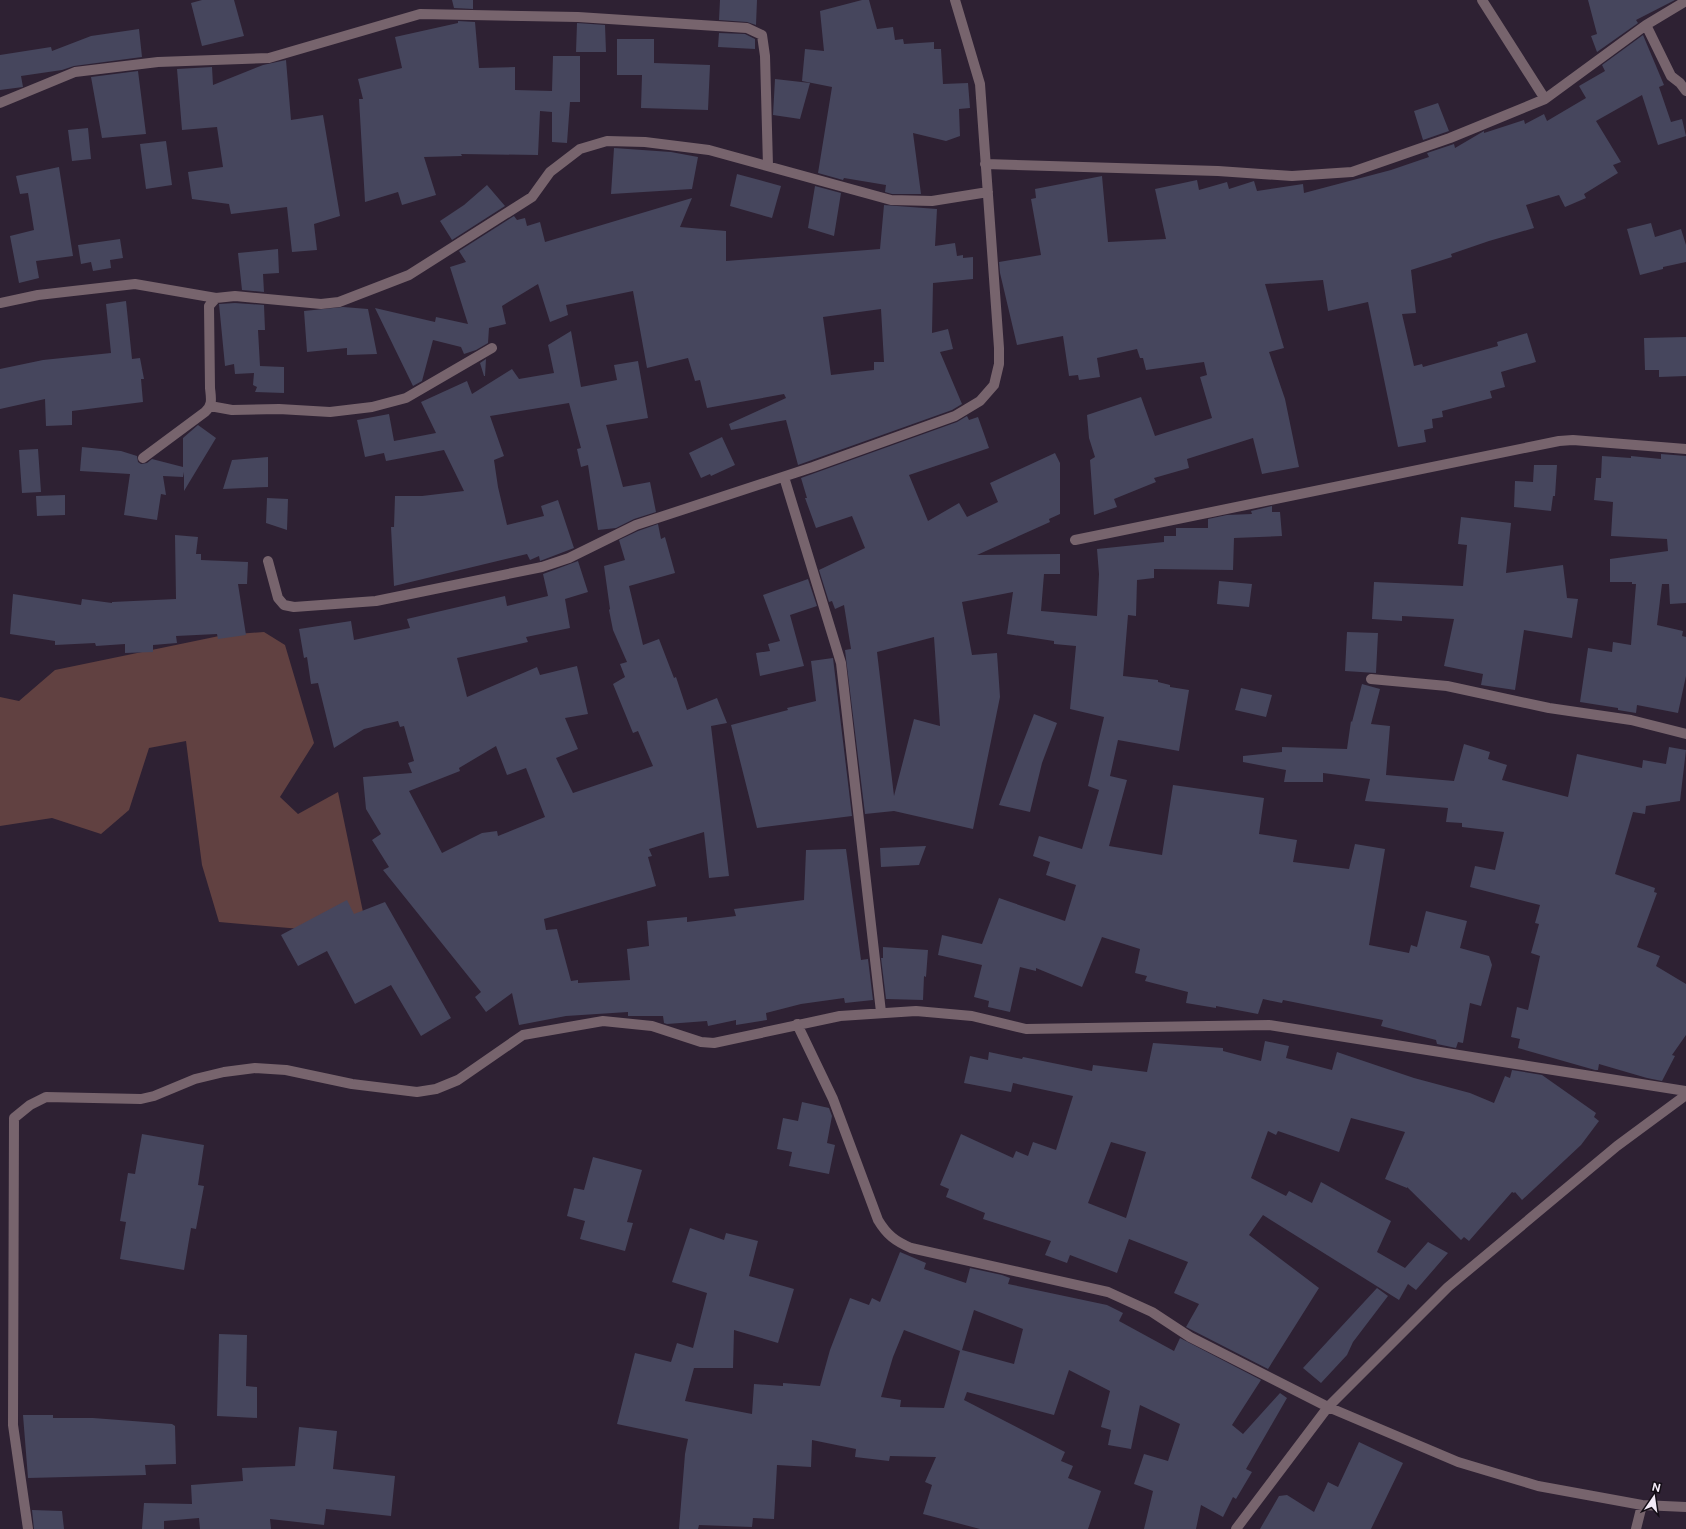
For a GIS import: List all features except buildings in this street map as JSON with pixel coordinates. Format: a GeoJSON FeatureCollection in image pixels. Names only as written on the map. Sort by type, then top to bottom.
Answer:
{"type":"FeatureCollection","features":[{"type":"Feature","properties":{"kind":"street"},"geometry":{"type":"LineString","coordinates":[[268,561],[278,598],[284,605],[294,607],[376,602],[542,567],[569,558],[636,525],[784,476],[955,416],[980,400],[994,384],[1000,364],[980,84],[955,0]]}},
{"type":"Feature","properties":{"kind":"street"},"geometry":{"type":"LineString","coordinates":[[1482,0],[1544,99]]}},
{"type":"Feature","properties":{"kind":"street"},"geometry":{"type":"LineString","coordinates":[[985,164],[1218,171],[1292,176],[1352,172],[1450,138],[1544,99],[1646,25],[1686,1]]}},
{"type":"Feature","properties":{"kind":"street"},"geometry":{"type":"LineString","coordinates":[[0,103],[75,72],[158,62],[269,58],[420,14],[578,17],[747,28],[762,36],[765,56],[768,166]]}},
{"type":"Feature","properties":{"kind":"street"},"geometry":{"type":"LineString","coordinates":[[1646,25],[1671,76],[1680,83],[1686,91]]}},
{"type":"Feature","properties":{"kind":"street"},"geometry":{"type":"LineString","coordinates":[[0,303],[38,296],[135,284],[216,298],[235,296],[321,304],[339,302],[409,275],[532,197],[550,172],[580,149],[606,141],[645,142],[709,150],[891,200],[932,201],[988,192]]}},
{"type":"Feature","properties":{"kind":"street"},"geometry":{"type":"LineString","coordinates":[[143,458],[205,412],[210,406],[209,306],[216,298]]}},
{"type":"Feature","properties":{"kind":"street"},"geometry":{"type":"LineString","coordinates":[[210,406],[232,410],[279,409],[330,412],[372,407],[406,398],[492,348]]}},
{"type":"Feature","properties":{"kind":"street"},"geometry":{"type":"LineString","coordinates":[[1075,540],[1559,441],[1573,440],[1686,449]]}},
{"type":"Feature","properties":{"kind":"street"},"geometry":{"type":"LineString","coordinates":[[784,476],[841,663],[881,1012]]}},
{"type":"Feature","properties":{"kind":"street"},"geometry":{"type":"LineString","coordinates":[[1371,680],[1447,686],[1549,708],[1631,720],[1686,734]]}},
{"type":"Feature","properties":{"kind":"street"},"geometry":{"type":"LineString","coordinates":[[28,1529],[14,1425],[14,1118],[30,1105],[46,1097],[140,1099],[154,1096],[195,1079],[255,1068],[286,1070],[352,1084],[418,1092],[436,1089],[458,1080],[512,1041],[535,1032],[603,1021],[652,1026],[701,1042],[714,1043],[735,1040],[797,1024],[840,1016],[916,1010],[959,1014],[1026,1030],[1269,1025],[1686,1091]]}},
{"type":"Feature","properties":{"kind":"street"},"geometry":{"type":"LineString","coordinates":[[797,1024],[833,1099],[878,1220],[886,1234],[895,1241],[911,1248],[1108,1292],[1152,1312],[1190,1337],[1328,1407],[1458,1462],[1538,1486],[1642,1505],[1686,1507]]}},
{"type":"Feature","properties":{"kind":"street"},"geometry":{"type":"LineString","coordinates":[[1236,1529],[1328,1407],[1448,1287],[1617,1146],[1686,1095]]}},
{"type":"Feature","properties":{"kind":"street"},"geometry":{"type":"LineString","coordinates":[[1636,1529],[1642,1505]]}},
{"type":"Feature","properties":{"kind":"shaded area"},"geometry":{"type":"Polygon","coordinates":[[[264,632],[285,645],[314,743],[280,797],[298,814],[338,792],[363,912],[348,933],[219,922],[202,865],[186,741],[149,748],[129,810],[101,834],[52,818],[0,826],[0,697],[19,701],[55,670],[224,635],[264,632]]]}}]}
